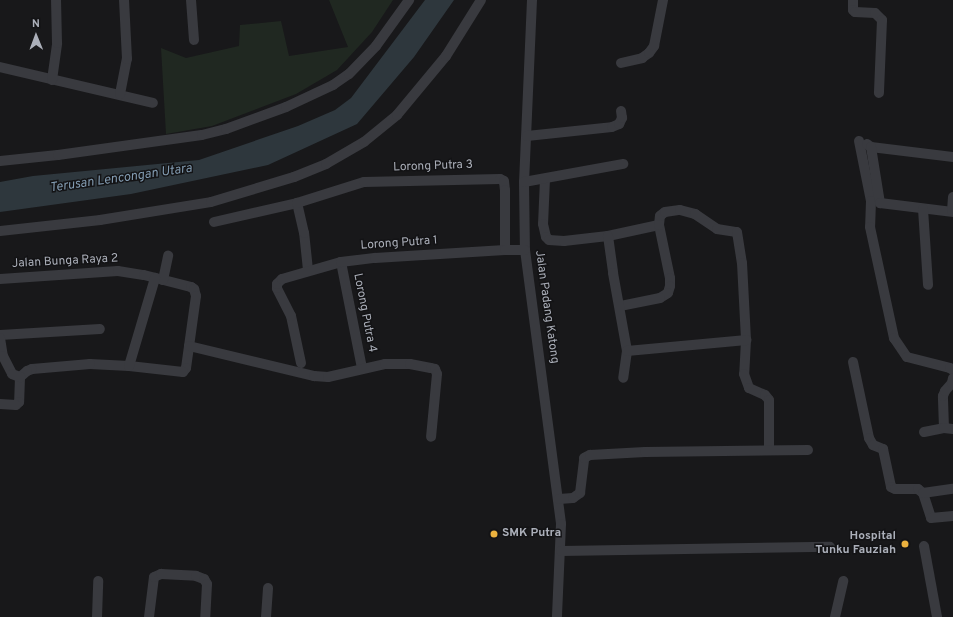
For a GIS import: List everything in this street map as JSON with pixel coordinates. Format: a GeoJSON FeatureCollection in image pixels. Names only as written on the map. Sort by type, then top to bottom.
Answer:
{"type":"FeatureCollection","features":[{"type":"Feature","properties":{"kind":"street"},"geometry":{"type":"LineString","coordinates":[[52,80],[58,43],[56,0]]}},
{"type":"Feature","properties":{"kind":"street"},"geometry":{"type":"LineString","coordinates":[[120,94],[127,59],[124,0]]}},
{"type":"Feature","properties":{"kind":"street"},"geometry":{"type":"LineString","coordinates":[[191,0],[194,40]]}},
{"type":"Feature","properties":{"kind":"street"},"geometry":{"type":"LineString","coordinates":[[0,161],[58,155],[202,135],[226,129],[286,107],[333,85],[349,74],[376,46],[408,0]]}},
{"type":"Feature","properties":{"kind":"street"},"geometry":{"type":"LineString","coordinates":[[0,231],[100,220],[211,202],[294,177],[326,164],[364,142],[397,115],[446,56],[481,0]]}},
{"type":"Feature","properties":{"kind":"street","name":"Jalan Padang Katong"},"geometry":{"type":"LineString","coordinates":[[532,0],[524,182],[525,250],[559,499],[561,551],[557,617]]}},
{"type":"Feature","properties":{"kind":"street"},"geometry":{"type":"LineString","coordinates":[[621,63],[642,58],[649,53],[654,46],[662,0]]}},
{"type":"Feature","properties":{"kind":"street"},"geometry":{"type":"LineString","coordinates":[[853,0],[853,10],[875,13],[882,20],[879,93]]}},
{"type":"Feature","properties":{"kind":"street"},"geometry":{"type":"LineString","coordinates":[[0,67],[52,80],[120,94],[153,103]]}},
{"type":"Feature","properties":{"kind":"street"},"geometry":{"type":"LineString","coordinates":[[527,136],[612,128],[619,124],[622,118],[621,110]]}},
{"type":"Feature","properties":{"kind":"street"},"geometry":{"type":"LineString","coordinates":[[953,157],[871,147],[860,141],[871,200],[870,226],[894,338],[907,357],[953,370]]}},
{"type":"Feature","properties":{"kind":"street"},"geometry":{"type":"LineString","coordinates":[[871,147],[880,203],[953,212],[953,197]]}},
{"type":"Feature","properties":{"kind":"street"},"geometry":{"type":"LineString","coordinates":[[524,182],[623,164]]}},
{"type":"Feature","properties":{"kind":"street","name":"Lorong Putra 3"},"geometry":{"type":"LineString","coordinates":[[214,222],[297,203],[364,182],[500,178],[504,181],[505,190],[505,250]]}},
{"type":"Feature","properties":{"kind":"street"},"geometry":{"type":"LineString","coordinates":[[545,179],[543,224],[546,237],[553,241],[608,236],[659,224]]}},
{"type":"Feature","properties":{"kind":"street"},"geometry":{"type":"LineString","coordinates":[[297,203],[304,233],[308,270]]}},
{"type":"Feature","properties":{"kind":"street"},"geometry":{"type":"LineString","coordinates":[[923,209],[928,286]]}},
{"type":"Feature","properties":{"kind":"street"},"geometry":{"type":"LineString","coordinates":[[620,306],[660,298],[668,293],[670,278],[659,224],[660,216],[665,212],[680,210],[695,214],[718,229],[737,232],[742,263],[746,340],[744,374],[747,384],[752,390],[765,395],[770,400],[768,450]]}},
{"type":"Feature","properties":{"kind":"street"},"geometry":{"type":"LineString","coordinates":[[608,236],[627,351],[623,378]]}},
{"type":"Feature","properties":{"kind":"street","name":"Lorong Putra 1"},"geometry":{"type":"LineString","coordinates":[[301,363],[291,316],[277,288],[279,281],[308,270],[341,262],[375,258],[525,250]]}},
{"type":"Feature","properties":{"kind":"street"},"geometry":{"type":"LineString","coordinates":[[129,366],[168,256]]}},
{"type":"Feature","properties":{"kind":"street","name":"Lorong Putra 4"},"geometry":{"type":"LineString","coordinates":[[341,262],[362,368]]}},
{"type":"Feature","properties":{"kind":"street","name":"Jalan Bunga Raya 2"},"geometry":{"type":"LineString","coordinates":[[0,279],[118,271],[191,287],[196,292],[189,346]]}},
{"type":"Feature","properties":{"kind":"street"},"geometry":{"type":"LineString","coordinates":[[0,279],[0,287]]}},
{"type":"Feature","properties":{"kind":"street"},"geometry":{"type":"LineString","coordinates":[[19,380],[12,374],[4,356],[0,337],[100,329]]}},
{"type":"Feature","properties":{"kind":"street"},"geometry":{"type":"LineString","coordinates":[[627,351],[746,340]]}},
{"type":"Feature","properties":{"kind":"street"},"geometry":{"type":"LineString","coordinates":[[0,404],[16,405],[19,402],[19,380],[27,371],[90,364],[129,366],[183,372],[186,368],[189,346],[314,376],[341,376],[362,368],[400,363],[435,369],[437,374],[431,437]]}},
{"type":"Feature","properties":{"kind":"street"},"geometry":{"type":"LineString","coordinates":[[853,362],[869,438],[873,445],[883,449],[891,487],[894,489],[915,487],[923,493],[931,518],[953,516]]}},
{"type":"Feature","properties":{"kind":"street"},"geometry":{"type":"LineString","coordinates":[[924,432],[948,429],[943,396],[945,391],[952,383],[953,378]]}},
{"type":"Feature","properties":{"kind":"street"},"geometry":{"type":"LineString","coordinates":[[559,499],[573,498],[580,493],[584,458],[590,455],[645,452],[808,450]]}},
{"type":"Feature","properties":{"kind":"street"},"geometry":{"type":"LineString","coordinates":[[923,493],[953,489]]}},
{"type":"Feature","properties":{"kind":"street"},"geometry":{"type":"LineString","coordinates":[[924,546],[937,617]]}},
{"type":"Feature","properties":{"kind":"street"},"geometry":{"type":"LineString","coordinates":[[561,551],[830,547]]}},
{"type":"Feature","properties":{"kind":"street"},"geometry":{"type":"LineString","coordinates":[[149,617],[154,577],[161,574],[196,576],[204,579],[207,584],[205,617]]}},
{"type":"Feature","properties":{"kind":"street"},"geometry":{"type":"LineString","coordinates":[[97,617],[98,581]]}},
{"type":"Feature","properties":{"kind":"street"},"geometry":{"type":"LineString","coordinates":[[835,617],[843,581]]}},
{"type":"Feature","properties":{"kind":"street"},"geometry":{"type":"LineString","coordinates":[[266,617],[268,588]]}},
{"type":"Feature","properties":{"kind":"shaded area"},"geometry":{"type":"Polygon","coordinates":[[[329,0],[393,0],[372,32],[337,70],[296,94],[212,126],[166,134],[161,48],[186,58],[239,46],[240,25],[281,21],[289,56],[348,47],[329,0]]]}},
{"type":"Feature","properties":{"kind":"water","name":"Terusan Lencongan Utara"},"geometry":{"type":"Polygon","coordinates":[[[425,0],[454,0],[414,57],[357,124],[268,165],[131,194],[0,212],[0,182],[33,176],[199,160],[298,126],[335,110],[351,98],[425,0]]]}},
{"type":"Feature","properties":{"kind":"place","name":"SMK Putra"},"geometry":{"type":"Point","coordinates":[494,534]}},
{"type":"Feature","properties":{"kind":"place","name":"Hospital Tunku Fauziah"},"geometry":{"type":"Point","coordinates":[905,544]}}]}
